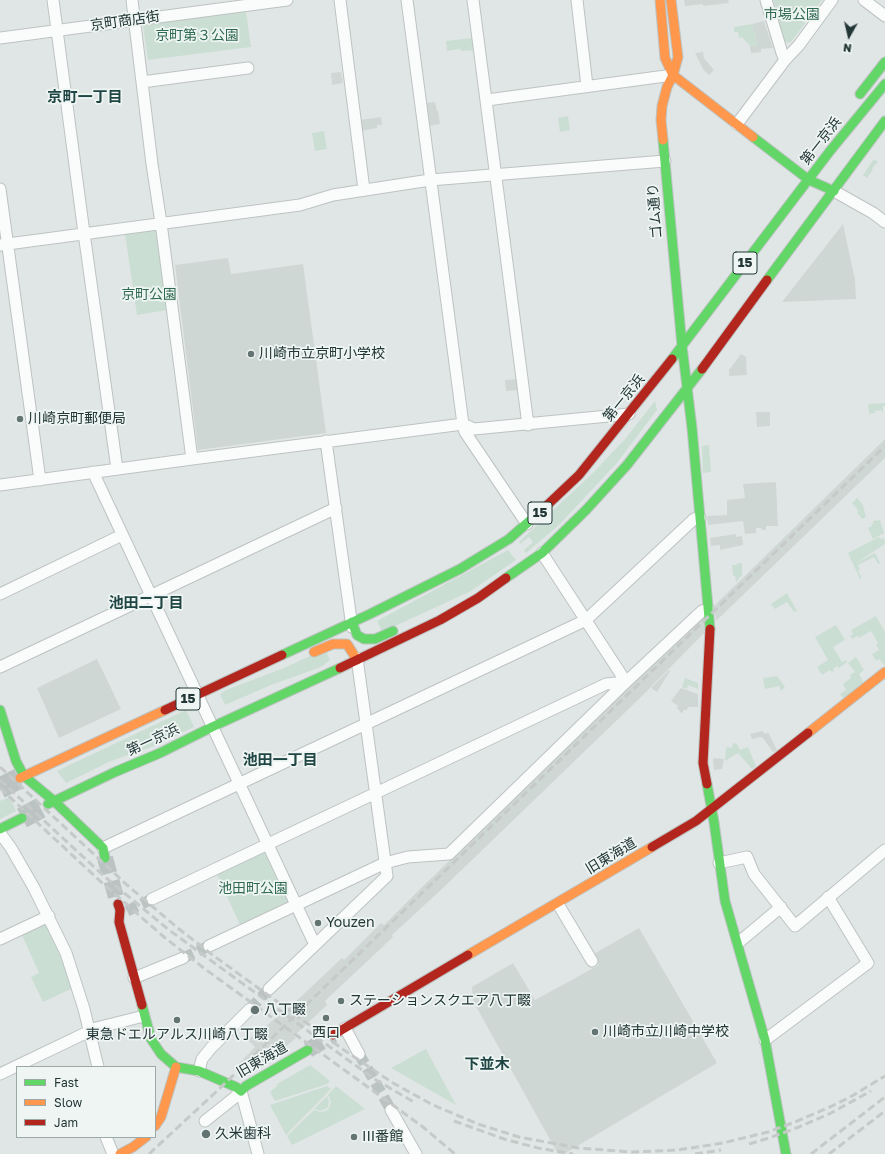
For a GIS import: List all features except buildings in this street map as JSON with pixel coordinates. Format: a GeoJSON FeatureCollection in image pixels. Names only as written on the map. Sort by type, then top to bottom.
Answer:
{"type":"FeatureCollection","features":[{"type":"Feature","properties":{"kind":"main road"},"geometry":{"type":"LineString","coordinates":[[660,0],[665,58],[673,75],[809,180],[834,191]]}},
{"type":"Feature","properties":{"kind":"main road","name":"ゴム通り"},"geometry":{"type":"LineString","coordinates":[[671,0],[678,57],[673,75],[667,87],[662,106],[661,120],[711,636],[703,758],[712,808],[725,901],[765,1040],[786,1154]]}},
{"type":"Feature","properties":{"kind":"main road","name":"第一京浜"},"geometry":{"type":"LineString","coordinates":[[854,121],[858,97],[885,62]]}},
{"type":"Feature","properties":{"kind":"main road","name":"第一京浜"},"geometry":{"type":"LineString","coordinates":[[22,777],[370,614],[460,569],[509,539],[552,502],[579,475],[629,414],[854,121],[885,84]]}},
{"type":"Feature","properties":{"kind":"main road","name":"第一京浜"},"geometry":{"type":"LineString","coordinates":[[51,803],[440,620],[478,598],[542,553],[586,510],[627,465],[687,389],[885,121]]}},
{"type":"Feature","properties":{"kind":"main road","name":"第一京浜"},"geometry":{"type":"LineString","coordinates":[[450,604],[478,598]]}},
{"type":"Feature","properties":{"kind":"main road"},"geometry":{"type":"LineString","coordinates":[[352,622],[358,636],[364,640],[375,639],[402,626]]}},
{"type":"Feature","properties":{"kind":"main road"},"geometry":{"type":"LineString","coordinates":[[308,655],[333,644],[347,644],[357,660]]}},
{"type":"Feature","properties":{"kind":"main road","name":"第一京浜"},"geometry":{"type":"LineString","coordinates":[[219,684],[249,678],[268,671]]}},
{"type":"Feature","properties":{"kind":"main road","name":"旧東海道"},"geometry":{"type":"LineString","coordinates":[[333,1035],[558,904],[696,821],[885,672]]}},
{"type":"Feature","properties":{"kind":"main road"},"geometry":{"type":"LineString","coordinates":[[0,710],[3,732],[22,777],[104,853]]}},
{"type":"Feature","properties":{"kind":"main road"},"geometry":{"type":"LineString","coordinates":[[0,829],[22,818]]}},
{"type":"Feature","properties":{"kind":"main road"},"geometry":{"type":"LineString","coordinates":[[121,910],[119,922],[151,1039],[167,1060],[176,1067],[161,1117],[156,1124]]}},
{"type":"Feature","properties":{"kind":"main road","name":"旧東海道"},"geometry":{"type":"LineString","coordinates":[[176,1067],[199,1071],[236,1087],[241,1091],[246,1086],[308,1050]]}},
{"type":"Feature","properties":{"kind":"main road"},"geometry":{"type":"LineString","coordinates":[[120,1154],[134,1147],[145,1138]]}},
{"type":"Feature","properties":{"kind":"street"},"geometry":{"type":"LineString","coordinates":[[53,0],[117,469]]}},
{"type":"Feature","properties":{"kind":"street"},"geometry":{"type":"LineString","coordinates":[[132,0],[192,458]]}},
{"type":"Feature","properties":{"kind":"street","name":"京町商店街"},"geometry":{"type":"LineString","coordinates":[[0,38],[135,20],[201,5],[250,4],[288,0]]}},
{"type":"Feature","properties":{"kind":"street"},"geometry":{"type":"LineString","coordinates":[[340,0],[364,190]]}},
{"type":"Feature","properties":{"kind":"street"},"geometry":{"type":"LineString","coordinates":[[407,0],[463,424],[465,432],[527,524]]}},
{"type":"Feature","properties":{"kind":"street"},"geometry":{"type":"LineString","coordinates":[[473,0],[528,425]]}},
{"type":"Feature","properties":{"kind":"street"},"geometry":{"type":"LineString","coordinates":[[578,0],[587,86]]}},
{"type":"Feature","properties":{"kind":"street"},"geometry":{"type":"LineString","coordinates":[[766,0],[785,60]]}},
{"type":"Feature","properties":{"kind":"street"},"geometry":{"type":"LineString","coordinates":[[737,124],[832,0]]}},
{"type":"Feature","properties":{"kind":"street"},"geometry":{"type":"LineString","coordinates":[[864,0],[885,16]]}},
{"type":"Feature","properties":{"kind":"street"},"geometry":{"type":"LineString","coordinates":[[142,82],[248,68]]}},
{"type":"Feature","properties":{"kind":"street"},"geometry":{"type":"LineString","coordinates":[[487,100],[673,75]]}},
{"type":"Feature","properties":{"kind":"street"},"geometry":{"type":"LineString","coordinates":[[4,244],[300,205],[333,195],[430,180],[665,161]]}},
{"type":"Feature","properties":{"kind":"street"},"geometry":{"type":"LineString","coordinates":[[0,189],[4,244],[40,480]]}},
{"type":"Feature","properties":{"kind":"street"},"geometry":{"type":"LineString","coordinates":[[834,191],[873,213],[885,222]]}},
{"type":"Feature","properties":{"kind":"street"},"geometry":{"type":"LineString","coordinates":[[0,486],[192,458],[463,424],[474,429],[528,425],[629,414]]}},
{"type":"Feature","properties":{"kind":"street"},"geometry":{"type":"LineString","coordinates":[[270,989],[386,876],[326,441]]}},
{"type":"Feature","properties":{"kind":"street"},"geometry":{"type":"LineString","coordinates":[[93,472],[315,945]]}},
{"type":"Feature","properties":{"kind":"street"},"geometry":{"type":"LineString","coordinates":[[0,667],[336,508]]}},
{"type":"Feature","properties":{"kind":"street"},"geometry":{"type":"LineString","coordinates":[[104,853],[240,784],[586,620],[694,519],[700,518]]}},
{"type":"Feature","properties":{"kind":"street"},"geometry":{"type":"LineString","coordinates":[[0,594],[122,535]]}},
{"type":"Feature","properties":{"kind":"street"},"geometry":{"type":"LineString","coordinates":[[542,553],[626,682]]}},
{"type":"Feature","properties":{"kind":"street"},"geometry":{"type":"LineString","coordinates":[[209,946],[385,864],[408,858],[448,854],[626,682],[702,611],[708,610]]}},
{"type":"Feature","properties":{"kind":"street"},"geometry":{"type":"LineString","coordinates":[[357,660],[359,628],[370,614]]}},
{"type":"Feature","properties":{"kind":"street"},"geometry":{"type":"LineString","coordinates":[[338,669],[345,660],[350,648],[352,622]]}},
{"type":"Feature","properties":{"kind":"street"},"geometry":{"type":"LineString","coordinates":[[152,899],[606,684],[626,682]]}},
{"type":"Feature","properties":{"kind":"street"},"geometry":{"type":"LineString","coordinates":[[0,833],[25,871],[49,916],[68,960],[90,1031],[98,1066]]}},
{"type":"Feature","properties":{"kind":"street"},"geometry":{"type":"LineString","coordinates":[[719,863],[747,858],[754,874],[795,926],[885,850]]}},
{"type":"Feature","properties":{"kind":"street"},"geometry":{"type":"LineString","coordinates":[[765,1040],[868,963],[828,897]]}},
{"type":"Feature","properties":{"kind":"street"},"geometry":{"type":"LineString","coordinates":[[558,904],[592,961]]}},
{"type":"Feature","properties":{"kind":"street"},"geometry":{"type":"LineString","coordinates":[[738,943],[781,907]]}},
{"type":"Feature","properties":{"kind":"street"},"geometry":{"type":"LineString","coordinates":[[0,939],[49,916]]}},
{"type":"Feature","properties":{"kind":"street"},"geometry":{"type":"LineString","coordinates":[[134,978],[183,958]]}},
{"type":"Feature","properties":{"kind":"street"},"geometry":{"type":"LineString","coordinates":[[199,1071],[202,1060],[211,1048],[250,1009]]}},
{"type":"Feature","properties":{"kind":"street"},"geometry":{"type":"LineString","coordinates":[[17,1066],[90,1031],[144,1016]]}},
{"type":"Feature","properties":{"kind":"street"},"geometry":{"type":"LineString","coordinates":[[345,1028],[359,1054]]}},
{"type":"Feature","properties":{"kind":"street"},"geometry":{"type":"LineString","coordinates":[[0,1074],[16,1066]]}},
{"type":"Feature","properties":{"kind":"street"},"geometry":{"type":"LineString","coordinates":[[205,1121],[241,1091],[258,1154]]}},
{"type":"Feature","properties":{"kind":"street"},"geometry":{"type":"LineString","coordinates":[[391,1110],[416,1154]]}},
{"type":"Feature","properties":{"kind":"street"},"geometry":{"type":"LineString","coordinates":[[106,1138],[113,1154]]}},
{"type":"Feature","properties":{"kind":"shaded area"},"geometry":{"type":"Polygon","coordinates":[[[684,0],[728,0],[729,3],[703,6],[703,4],[685,6],[684,0]]]}},
{"type":"Feature","properties":{"kind":"shaded area"},"geometry":{"type":"Polygon","coordinates":[[[764,21],[773,48],[761,49],[761,52],[751,53],[750,46],[757,45],[752,24],[764,21]]]}},
{"type":"Feature","properties":{"kind":"shaded area"},"geometry":{"type":"Polygon","coordinates":[[[703,52],[704,58],[714,70],[709,75],[703,69],[695,53],[703,52]]]}},
{"type":"Feature","properties":{"kind":"shaded area"},"geometry":{"type":"Polygon","coordinates":[[[341,72],[343,83],[332,85],[331,73],[341,72]]]}},
{"type":"Feature","properties":{"kind":"shaded area"},"geometry":{"type":"Polygon","coordinates":[[[435,102],[440,124],[427,126],[424,103],[435,102]]]}},
{"type":"Feature","properties":{"kind":"shaded area"},"geometry":{"type":"Polygon","coordinates":[[[381,117],[382,125],[377,125],[377,128],[362,131],[360,120],[381,117]]]}},
{"type":"Feature","properties":{"kind":"shaded area"},"geometry":{"type":"Polygon","coordinates":[[[843,224],[855,280],[856,299],[782,302],[843,224]]]}},
{"type":"Feature","properties":{"kind":"shaded area","name":"川崎市立京町小学校"},"geometry":{"type":"Polygon","coordinates":[[[228,258],[231,274],[303,264],[326,433],[198,450],[175,265],[228,258]]]}},
{"type":"Feature","properties":{"kind":"shaded area"},"geometry":{"type":"Polygon","coordinates":[[[741,354],[746,357],[747,375],[729,376],[729,370],[741,354]]]}},
{"type":"Feature","properties":{"kind":"shaded area"},"geometry":{"type":"Polygon","coordinates":[[[518,379],[519,390],[506,391],[505,380],[518,379]]]}},
{"type":"Feature","properties":{"kind":"shaded area"},"geometry":{"type":"Polygon","coordinates":[[[756,412],[770,412],[770,426],[757,427],[756,412]]]}},
{"type":"Feature","properties":{"kind":"shaded area"},"geometry":{"type":"Polygon","coordinates":[[[885,439],[885,458],[716,621],[714,606],[885,439]]]}},
{"type":"Feature","properties":{"kind":"shaded area"},"geometry":{"type":"Polygon","coordinates":[[[776,482],[778,526],[766,526],[766,530],[756,528],[756,533],[745,534],[743,521],[708,525],[707,516],[727,515],[727,500],[745,498],[743,484],[776,482]]]}},
{"type":"Feature","properties":{"kind":"shaded area"},"geometry":{"type":"Polygon","coordinates":[[[736,534],[736,537],[742,536],[743,545],[720,550],[720,545],[711,546],[710,538],[736,534]]]}},
{"type":"Feature","properties":{"kind":"shaded area"},"geometry":{"type":"Polygon","coordinates":[[[704,615],[704,633],[641,697],[325,1001],[327,1005],[294,1036],[296,1038],[270,1060],[247,1072],[235,1068],[255,1047],[248,1040],[290,1007],[342,958],[344,960],[381,923],[384,925],[704,615]]]}},
{"type":"Feature","properties":{"kind":"shaded area"},"geometry":{"type":"Polygon","coordinates":[[[97,659],[121,709],[59,738],[37,688],[97,659]]]}},
{"type":"Feature","properties":{"kind":"shaded area"},"geometry":{"type":"Polygon","coordinates":[[[669,670],[670,671],[657,692],[651,688],[669,670]]]}},
{"type":"Feature","properties":{"kind":"shaded area"},"geometry":{"type":"Polygon","coordinates":[[[681,688],[698,694],[698,707],[688,707],[687,710],[683,710],[681,713],[677,708],[682,700],[678,706],[671,701],[681,688]]]}},
{"type":"Feature","properties":{"kind":"shaded area"},"geometry":{"type":"Polygon","coordinates":[[[762,731],[766,734],[768,732],[777,750],[773,752],[761,737],[752,739],[750,734],[762,731]]]}},
{"type":"Feature","properties":{"kind":"shaded area"},"geometry":{"type":"Polygon","coordinates":[[[713,758],[724,759],[722,769],[714,770],[713,758]]]}},
{"type":"Feature","properties":{"kind":"shaded area","name":"川崎市立川崎中学校"},"geometry":{"type":"Polygon","coordinates":[[[639,928],[717,1063],[564,1154],[558,1154],[473,1001],[472,987],[513,963],[535,1000],[599,965],[592,955],[639,928]]]}},
{"type":"Feature","properties":{"kind":"green space","name":"市場公園"},"geometry":{"type":"Polygon","coordinates":[[[773,0],[822,0],[791,42],[788,43],[784,41],[773,0]]]}},
{"type":"Feature","properties":{"kind":"green space","name":"京町第３公園"},"geometry":{"type":"Polygon","coordinates":[[[246,11],[251,47],[148,60],[143,25],[246,11]]]}},
{"type":"Feature","properties":{"kind":"green space"},"geometry":{"type":"Polygon","coordinates":[[[752,24],[757,45],[750,46],[742,37],[739,38],[738,32],[734,32],[734,27],[752,24]]]}},
{"type":"Feature","properties":{"kind":"green space"},"geometry":{"type":"Polygon","coordinates":[[[473,38],[475,50],[461,51],[460,49],[447,51],[446,41],[473,38]]]}},
{"type":"Feature","properties":{"kind":"green space"},"geometry":{"type":"Polygon","coordinates":[[[568,116],[570,130],[560,132],[558,118],[568,116]]]}},
{"type":"Feature","properties":{"kind":"green space"},"geometry":{"type":"Polygon","coordinates":[[[324,131],[327,149],[315,151],[312,133],[324,131]]]}},
{"type":"Feature","properties":{"kind":"green space"},"geometry":{"type":"Polygon","coordinates":[[[874,159],[878,162],[867,178],[863,175],[874,159]]]}},
{"type":"Feature","properties":{"kind":"green space","name":"京町公園"},"geometry":{"type":"Polygon","coordinates":[[[156,230],[167,310],[137,315],[125,234],[156,230]]]}},
{"type":"Feature","properties":{"kind":"green space"},"geometry":{"type":"Polygon","coordinates":[[[655,401],[657,410],[616,464],[559,525],[526,553],[524,550],[533,542],[529,537],[520,544],[519,542],[594,472],[625,439],[655,401]]]}},
{"type":"Feature","properties":{"kind":"green space"},"geometry":{"type":"Polygon","coordinates":[[[885,403],[885,406],[883,406],[883,412],[881,410],[869,414],[868,404],[885,403]]]}},
{"type":"Feature","properties":{"kind":"green space"},"geometry":{"type":"Polygon","coordinates":[[[709,445],[711,472],[703,473],[702,446],[709,445]]]}},
{"type":"Feature","properties":{"kind":"green space"},"geometry":{"type":"Polygon","coordinates":[[[857,498],[863,505],[866,517],[862,519],[857,512],[859,511],[852,503],[857,498]]]}},
{"type":"Feature","properties":{"kind":"green space"},"geometry":{"type":"Polygon","coordinates":[[[880,520],[884,533],[873,539],[868,528],[872,526],[871,524],[873,524],[873,521],[880,520]]]}},
{"type":"Feature","properties":{"kind":"green space"},"geometry":{"type":"Polygon","coordinates":[[[879,537],[880,539],[884,538],[885,544],[856,563],[875,553],[880,563],[878,564],[874,557],[858,565],[860,569],[858,571],[862,578],[860,579],[848,553],[879,537]]]}},
{"type":"Feature","properties":{"kind":"green space"},"geometry":{"type":"Polygon","coordinates":[[[508,550],[516,560],[471,591],[382,632],[377,621],[508,550]]]}},
{"type":"Feature","properties":{"kind":"green space"},"geometry":{"type":"Polygon","coordinates":[[[737,563],[742,563],[742,575],[736,582],[735,576],[733,576],[732,565],[737,565],[737,563]]]}},
{"type":"Feature","properties":{"kind":"green space"},"geometry":{"type":"Polygon","coordinates":[[[787,593],[797,611],[794,612],[787,602],[775,609],[771,604],[787,593]]]}},
{"type":"Feature","properties":{"kind":"green space"},"geometry":{"type":"Polygon","coordinates":[[[876,616],[885,632],[884,665],[879,659],[876,661],[872,654],[879,650],[876,645],[878,643],[871,631],[859,638],[857,636],[852,639],[850,636],[853,634],[851,630],[876,616]]]}},
{"type":"Feature","properties":{"kind":"green space"},"geometry":{"type":"Polygon","coordinates":[[[836,625],[845,640],[833,647],[842,662],[846,660],[847,662],[839,668],[837,666],[833,669],[834,671],[832,672],[830,670],[822,675],[817,667],[828,660],[815,637],[836,625]]]}},
{"type":"Feature","properties":{"kind":"green space"},"geometry":{"type":"Polygon","coordinates":[[[325,649],[330,660],[321,667],[271,685],[225,705],[220,694],[226,690],[284,668],[325,649]]]}},
{"type":"Feature","properties":{"kind":"green space"},"geometry":{"type":"Polygon","coordinates":[[[856,657],[864,670],[859,674],[864,683],[844,699],[840,694],[846,690],[843,684],[851,678],[850,675],[855,672],[848,663],[856,657]]]}},
{"type":"Feature","properties":{"kind":"green space"},"geometry":{"type":"Polygon","coordinates":[[[777,676],[785,687],[781,691],[779,686],[765,689],[763,678],[777,676]]]}},
{"type":"Feature","properties":{"kind":"green space"},"geometry":{"type":"Polygon","coordinates":[[[685,678],[698,683],[698,689],[688,685],[687,689],[682,687],[685,678]]]}},
{"type":"Feature","properties":{"kind":"green space"},"geometry":{"type":"Polygon","coordinates":[[[186,710],[194,727],[154,746],[111,761],[66,783],[57,771],[186,710]]]}},
{"type":"Feature","properties":{"kind":"green space"},"geometry":{"type":"Polygon","coordinates":[[[733,743],[737,744],[740,750],[748,747],[756,766],[752,769],[738,753],[725,761],[726,747],[732,748],[733,743]]]}},
{"type":"Feature","properties":{"kind":"green space"},"geometry":{"type":"Polygon","coordinates":[[[10,797],[16,811],[0,819],[0,801],[10,797]]]}},
{"type":"Feature","properties":{"kind":"green space","name":"池田町公園"},"geometry":{"type":"Polygon","coordinates":[[[264,852],[288,902],[240,925],[217,875],[264,852]]]}},
{"type":"Feature","properties":{"kind":"green space"},"geometry":{"type":"Polygon","coordinates":[[[43,924],[48,926],[73,988],[43,1002],[31,977],[39,973],[22,935],[43,924]]]}},
{"type":"Feature","properties":{"kind":"green space"},"geometry":{"type":"Polygon","coordinates":[[[426,1049],[456,1105],[391,1068],[426,1049]]]}},
{"type":"Feature","properties":{"kind":"green space"},"geometry":{"type":"Polygon","coordinates":[[[310,1065],[330,1081],[327,1084],[275,1101],[270,1092],[277,1086],[277,1084],[310,1065]]]}},
{"type":"Feature","properties":{"kind":"green space"},"geometry":{"type":"Polygon","coordinates":[[[327,1086],[331,1089],[286,1135],[270,1105],[327,1086]]]}},
{"type":"Feature","properties":{"kind":"green space"},"geometry":{"type":"Polygon","coordinates":[[[336,1086],[365,1109],[292,1145],[287,1136],[314,1110],[320,1112],[326,1111],[329,1108],[331,1102],[328,1095],[336,1086]]]}},
{"type":"Feature","properties":{"kind":"green space"},"geometry":{"type":"Polygon","coordinates":[[[327,1096],[329,1101],[328,1107],[320,1111],[314,1109],[327,1096]]]}},
{"type":"Feature","properties":{"kind":"tunnel"},"geometry":{"type":"LineString","coordinates":[[0,788],[20,778]]}},
{"type":"Feature","properties":{"kind":"tunnel"},"geometry":{"type":"LineString","coordinates":[[22,818],[48,804]]}},
{"type":"Feature","properties":{"kind":"tunnel"},"geometry":{"type":"LineString","coordinates":[[105,858],[118,904]]}},
{"type":"Feature","properties":{"kind":"tunnel"},"geometry":{"type":"LineString","coordinates":[[127,911],[152,899]]}},
{"type":"Feature","properties":{"kind":"tunnel"},"geometry":{"type":"LineString","coordinates":[[183,958],[209,946]]}},
{"type":"Feature","properties":{"kind":"tunnel"},"geometry":{"type":"LineString","coordinates":[[250,1009],[269,989]]}},
{"type":"Feature","properties":{"kind":"tunnel"},"geometry":{"type":"LineString","coordinates":[[308,1050],[333,1035]]}},
{"type":"Feature","properties":{"kind":"tunnel"},"geometry":{"type":"LineString","coordinates":[[359,1054],[391,1110]]}},
{"type":"Feature","properties":{"kind":"railway"},"geometry":{"type":"LineString","coordinates":[[149,1154],[216,1092],[885,446]]}},
{"type":"Feature","properties":{"kind":"railway"},"geometry":{"type":"LineString","coordinates":[[0,767],[127,885],[179,929],[214,956],[344,1050],[393,1083],[433,1105],[478,1124],[519,1137],[578,1148],[632,1152],[678,1150],[723,1143],[768,1132],[830,1107],[852,1096],[885,1076]]}},
{"type":"Feature","properties":{"kind":"railway"},"geometry":{"type":"LineString","coordinates":[[0,780],[105,877],[169,930],[376,1080],[414,1102]]}},
{"type":"Feature","properties":{"kind":"railway"},"geometry":{"type":"LineString","coordinates":[[0,788],[100,881],[164,937],[205,969],[423,1127],[455,1154]]}},
{"type":"Feature","properties":{"kind":"railway"},"geometry":{"type":"LineString","coordinates":[[749,1144],[799,1127],[831,1113],[871,1091]]}},
{"type":"Feature","properties":{"kind":"railway"},"geometry":{"type":"LineString","coordinates":[[811,1154],[885,1097]]}},
{"type":"Feature","properties":{"kind":"railway"},"geometry":{"type":"LineString","coordinates":[[829,1154],[885,1111]]}},
{"type":"Feature","properties":{"kind":"railway"},"geometry":{"type":"LineString","coordinates":[[454,1121],[504,1139],[538,1148],[573,1154]]}},
{"type":"Feature","properties":{"kind":"railway"},"geometry":{"type":"LineString","coordinates":[[695,1154],[721,1150]]}},
{"type":"Feature","properties":{"kind":"traffic: fast"},"geometry":{"type":"LineString","coordinates":[[860,94],[885,62]]}},
{"type":"Feature","properties":{"kind":"traffic: fast"},"geometry":{"type":"LineString","coordinates":[[672,359],[830,151],[885,84]]}},
{"type":"Feature","properties":{"kind":"traffic: fast"},"geometry":{"type":"LineString","coordinates":[[767,280],[885,121]]}},
{"type":"Feature","properties":{"kind":"traffic: fast"},"geometry":{"type":"LineString","coordinates":[[753,137],[809,180],[834,191]]}},
{"type":"Feature","properties":{"kind":"traffic: fast"},"geometry":{"type":"LineString","coordinates":[[663,140],[682,346],[692,428],[710,629]]}},
{"type":"Feature","properties":{"kind":"traffic: fast"},"geometry":{"type":"LineString","coordinates":[[506,578],[542,553],[586,510],[627,465],[702,369]]}},
{"type":"Feature","properties":{"kind":"traffic: fast"},"geometry":{"type":"LineString","coordinates":[[282,655],[370,614],[460,569],[509,539],[542,510]]}},
{"type":"Feature","properties":{"kind":"traffic: fast"},"geometry":{"type":"LineString","coordinates":[[352,622],[357,635],[364,639],[375,639],[393,631]]}},
{"type":"Feature","properties":{"kind":"traffic: fast"},"geometry":{"type":"LineString","coordinates":[[48,804],[340,668]]}},
{"type":"Feature","properties":{"kind":"traffic: fast"},"geometry":{"type":"LineString","coordinates":[[0,710],[16,761],[24,776],[54,801],[103,848],[105,858]]}},
{"type":"Feature","properties":{"kind":"traffic: fast"},"geometry":{"type":"LineString","coordinates":[[707,784],[725,901],[765,1040],[786,1154]]}},
{"type":"Feature","properties":{"kind":"traffic: fast"},"geometry":{"type":"LineString","coordinates":[[0,829],[22,818]]}},
{"type":"Feature","properties":{"kind":"traffic: fast"},"geometry":{"type":"LineString","coordinates":[[142,1005],[151,1039],[161,1054],[176,1067],[199,1071],[236,1087],[241,1091],[246,1086],[308,1050]]}},
{"type":"Feature","properties":{"kind":"traffic: slow"},"geometry":{"type":"LineString","coordinates":[[660,0],[665,58],[673,75],[753,137]]}},
{"type":"Feature","properties":{"kind":"traffic: slow"},"geometry":{"type":"LineString","coordinates":[[663,140],[661,120],[662,106],[678,57],[671,0]]}},
{"type":"Feature","properties":{"kind":"traffic: slow"},"geometry":{"type":"LineString","coordinates":[[314,652],[333,644],[347,644],[357,660]]}},
{"type":"Feature","properties":{"kind":"traffic: slow"},"geometry":{"type":"LineString","coordinates":[[808,733],[885,672]]}},
{"type":"Feature","properties":{"kind":"traffic: slow"},"geometry":{"type":"LineString","coordinates":[[20,778],[165,710]]}},
{"type":"Feature","properties":{"kind":"traffic: slow"},"geometry":{"type":"LineString","coordinates":[[468,955],[652,847]]}},
{"type":"Feature","properties":{"kind":"traffic: slow"},"geometry":{"type":"LineString","coordinates":[[156,1124],[161,1117],[176,1067]]}},
{"type":"Feature","properties":{"kind":"traffic: slow"},"geometry":{"type":"LineString","coordinates":[[120,1154],[145,1138]]}},
{"type":"Feature","properties":{"kind":"traffic: jam"},"geometry":{"type":"LineString","coordinates":[[702,369],[767,280]]}},
{"type":"Feature","properties":{"kind":"traffic: jam"},"geometry":{"type":"LineString","coordinates":[[542,510],[579,475],[672,359]]}},
{"type":"Feature","properties":{"kind":"traffic: jam"},"geometry":{"type":"LineString","coordinates":[[340,668],[440,620],[478,598],[506,578]]}},
{"type":"Feature","properties":{"kind":"traffic: jam"},"geometry":{"type":"LineString","coordinates":[[707,784],[703,763],[710,629]]}},
{"type":"Feature","properties":{"kind":"traffic: jam"},"geometry":{"type":"LineString","coordinates":[[165,710],[282,655]]}},
{"type":"Feature","properties":{"kind":"traffic: jam"},"geometry":{"type":"LineString","coordinates":[[652,847],[696,821],[808,733]]}},
{"type":"Feature","properties":{"kind":"traffic: jam"},"geometry":{"type":"LineString","coordinates":[[118,904],[120,910],[119,922],[142,1005]]}},
{"type":"Feature","properties":{"kind":"traffic: jam"},"geometry":{"type":"LineString","coordinates":[[333,1035],[468,955]]}},
{"type":"Feature","properties":{"kind":"place","name":"川崎市立京町小学校"},"geometry":{"type":"Point","coordinates":[251,354]}},
{"type":"Feature","properties":{"kind":"place","name":"川崎京町郵便局"},"geometry":{"type":"Point","coordinates":[20,419]}},
{"type":"Feature","properties":{"kind":"place","name":"Youzen"},"geometry":{"type":"Point","coordinates":[318,923]}},
{"type":"Feature","properties":{"kind":"place","name":"ステーションスクエア八丁畷"},"geometry":{"type":"Point","coordinates":[341,1001]}},
{"type":"Feature","properties":{"kind":"place","name":"八丁畷"},"geometry":{"type":"Point","coordinates":[255,1010]}},
{"type":"Feature","properties":{"kind":"place","name":"西口"},"geometry":{"type":"Point","coordinates":[326,1018]}},
{"type":"Feature","properties":{"kind":"place","name":"東急ドエルアルス川崎八丁畷"},"geometry":{"type":"Point","coordinates":[177,1020]}},
{"type":"Feature","properties":{"kind":"place","name":"川崎市立川崎中学校"},"geometry":{"type":"Point","coordinates":[595,1032]}},
{"type":"Feature","properties":{"kind":"place","name":"久米歯科"},"geometry":{"type":"Point","coordinates":[206,1134]}},
{"type":"Feature","properties":{"kind":"place","name":"III番館"},"geometry":{"type":"Point","coordinates":[354,1137]}},
{"type":"Feature","properties":{"kind":"district","name":"京町一丁目"},"geometry":{"type":"Point","coordinates":[85,97]}},
{"type":"Feature","properties":{"kind":"district","name":"池田二丁目"},"geometry":{"type":"Point","coordinates":[146,603]}},
{"type":"Feature","properties":{"kind":"district","name":"池田一丁目"},"geometry":{"type":"Point","coordinates":[280,760]}},
{"type":"Feature","properties":{"kind":"district","name":"下並木"},"geometry":{"type":"Point","coordinates":[487,1064]}}]}
